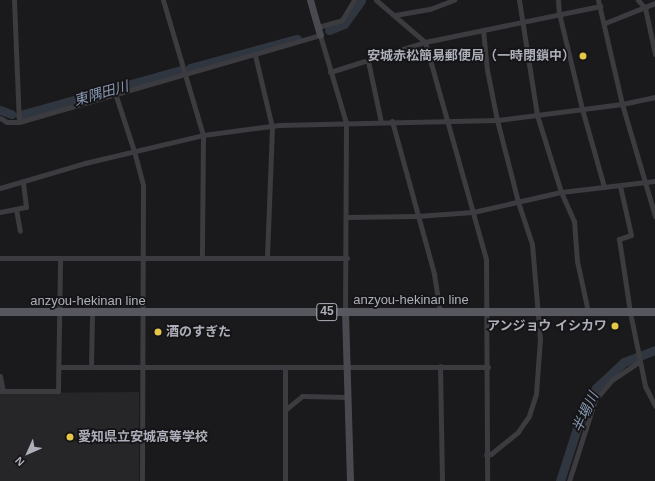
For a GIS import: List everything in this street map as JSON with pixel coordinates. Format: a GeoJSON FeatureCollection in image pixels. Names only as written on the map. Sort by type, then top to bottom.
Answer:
{"type":"FeatureCollection","features":[{"type":"Feature","properties":{"kind":"main road","name":"anzyou-hekinan line"},"geometry":{"type":"LineString","coordinates":[[0,312],[655,312]]}},
{"type":"Feature","properties":{"kind":"street"},"geometry":{"type":"LineString","coordinates":[[14,0],[19,122]]}},
{"type":"Feature","properties":{"kind":"street"},"geometry":{"type":"LineString","coordinates":[[163,0],[203,136],[202,258]]}},
{"type":"Feature","properties":{"kind":"street"},"geometry":{"type":"LineString","coordinates":[[310,0],[346,123],[347,258],[345,312],[350,481]]}},
{"type":"Feature","properties":{"kind":"street"},"geometry":{"type":"LineString","coordinates":[[318,27],[342,20],[354,0]]}},
{"type":"Feature","properties":{"kind":"street"},"geometry":{"type":"LineString","coordinates":[[376,0],[395,15],[424,42],[486,259],[488,312],[487,481]]}},
{"type":"Feature","properties":{"kind":"street"},"geometry":{"type":"LineString","coordinates":[[395,15],[430,9],[454,0]]}},
{"type":"Feature","properties":{"kind":"street"},"geometry":{"type":"LineString","coordinates":[[519,0],[537,115],[562,192],[575,226],[577,261],[588,312]]}},
{"type":"Feature","properties":{"kind":"street"},"geometry":{"type":"LineString","coordinates":[[558,0],[559,13],[582,109],[604,187]]}},
{"type":"Feature","properties":{"kind":"street"},"geometry":{"type":"LineString","coordinates":[[598,0],[605,23],[622,104],[655,216]]}},
{"type":"Feature","properties":{"kind":"street"},"geometry":{"type":"LineString","coordinates":[[638,0],[645,8],[655,54]]}},
{"type":"Feature","properties":{"kind":"street"},"geometry":{"type":"LineString","coordinates":[[605,23],[655,3]]}},
{"type":"Feature","properties":{"kind":"street"},"geometry":{"type":"LineString","coordinates":[[330,72],[424,42],[559,13],[600,6]]}},
{"type":"Feature","properties":{"kind":"street"},"geometry":{"type":"LineString","coordinates":[[483,30],[487,70],[497,120],[518,202],[532,244],[540,339],[533,407],[518,432],[491,454],[486,454]]}},
{"type":"Feature","properties":{"kind":"street"},"geometry":{"type":"LineString","coordinates":[[0,118],[7,122],[19,122],[116,96],[320,35]]}},
{"type":"Feature","properties":{"kind":"street"},"geometry":{"type":"LineString","coordinates":[[255,55],[272,126],[267,257]]}},
{"type":"Feature","properties":{"kind":"street"},"geometry":{"type":"LineString","coordinates":[[368,61],[381,122]]}},
{"type":"Feature","properties":{"kind":"street"},"geometry":{"type":"LineString","coordinates":[[116,96],[134,151],[143,185],[142,481]]}},
{"type":"Feature","properties":{"kind":"street"},"geometry":{"type":"LineString","coordinates":[[0,188],[134,151],[203,136],[272,126],[392,121],[497,120],[622,104],[655,97]]}},
{"type":"Feature","properties":{"kind":"street"},"geometry":{"type":"LineString","coordinates":[[392,121],[434,274],[440,313]]}},
{"type":"Feature","properties":{"kind":"street"},"geometry":{"type":"LineString","coordinates":[[0,212],[26,207],[23,181]]}},
{"type":"Feature","properties":{"kind":"street"},"geometry":{"type":"LineString","coordinates":[[347,216],[417,216],[473,212],[562,192],[655,181]]}},
{"type":"Feature","properties":{"kind":"street"},"geometry":{"type":"LineString","coordinates":[[620,186],[631,235],[619,239],[630,312],[645,386],[655,406]]}},
{"type":"Feature","properties":{"kind":"street"},"geometry":{"type":"LineString","coordinates":[[16,209],[20,231]]}},
{"type":"Feature","properties":{"kind":"street"},"geometry":{"type":"LineString","coordinates":[[0,258],[347,258]]}},
{"type":"Feature","properties":{"kind":"street"},"geometry":{"type":"LineString","coordinates":[[0,376],[1,391],[58,391],[60,258]]}},
{"type":"Feature","properties":{"kind":"street"},"geometry":{"type":"LineString","coordinates":[[92,313],[92,366]]}},
{"type":"Feature","properties":{"kind":"street"},"geometry":{"type":"LineString","coordinates":[[569,481],[595,400],[612,380],[639,362]]}},
{"type":"Feature","properties":{"kind":"street"},"geometry":{"type":"LineString","coordinates":[[440,366],[442,481]]}},
{"type":"Feature","properties":{"kind":"street"},"geometry":{"type":"LineString","coordinates":[[59,367],[488,367]]}},
{"type":"Feature","properties":{"kind":"street"},"geometry":{"type":"LineString","coordinates":[[285,367],[285,481]]}},
{"type":"Feature","properties":{"kind":"street"},"geometry":{"type":"LineString","coordinates":[[285,410],[302,396],[348,397]]}},
{"type":"Feature","properties":{"kind":"shaded area","name":"愛知県立安城高等学校"},"geometry":{"type":"Polygon","coordinates":[[[139,392],[139,481],[0,481],[0,393],[139,392]]]}},
{"type":"Feature","properties":{"kind":"waterway","name":"東隅田川"},"geometry":{"type":"LineString","coordinates":[[329,30],[344,24],[361,1]]}},
{"type":"Feature","properties":{"kind":"waterway","name":"東隅田川"},"geometry":{"type":"LineString","coordinates":[[190,68],[297,39]]}},
{"type":"Feature","properties":{"kind":"waterway","name":"東隅田川"},"geometry":{"type":"LineString","coordinates":[[20,115],[181,70]]}},
{"type":"Feature","properties":{"kind":"waterway","name":"東隅田川"},"geometry":{"type":"LineString","coordinates":[[0,110],[11,114]]}},
{"type":"Feature","properties":{"kind":"waterway","name":"半場川"},"geometry":{"type":"LineString","coordinates":[[560,481],[578,425],[596,388],[624,362],[655,350]]}},
{"type":"Feature","properties":{"kind":"place","name":"安城赤松簡易郵便局（一時閉鎖中）"},"geometry":{"type":"Point","coordinates":[583,56]}},
{"type":"Feature","properties":{"kind":"place","name":"アンジョウ イシカワ"},"geometry":{"type":"Point","coordinates":[615,326]}},
{"type":"Feature","properties":{"kind":"place","name":"酒のすぎた"},"geometry":{"type":"Point","coordinates":[158,332]}},
{"type":"Feature","properties":{"kind":"place","name":"愛知県立安城高等学校"},"geometry":{"type":"Point","coordinates":[70,437]}}]}
